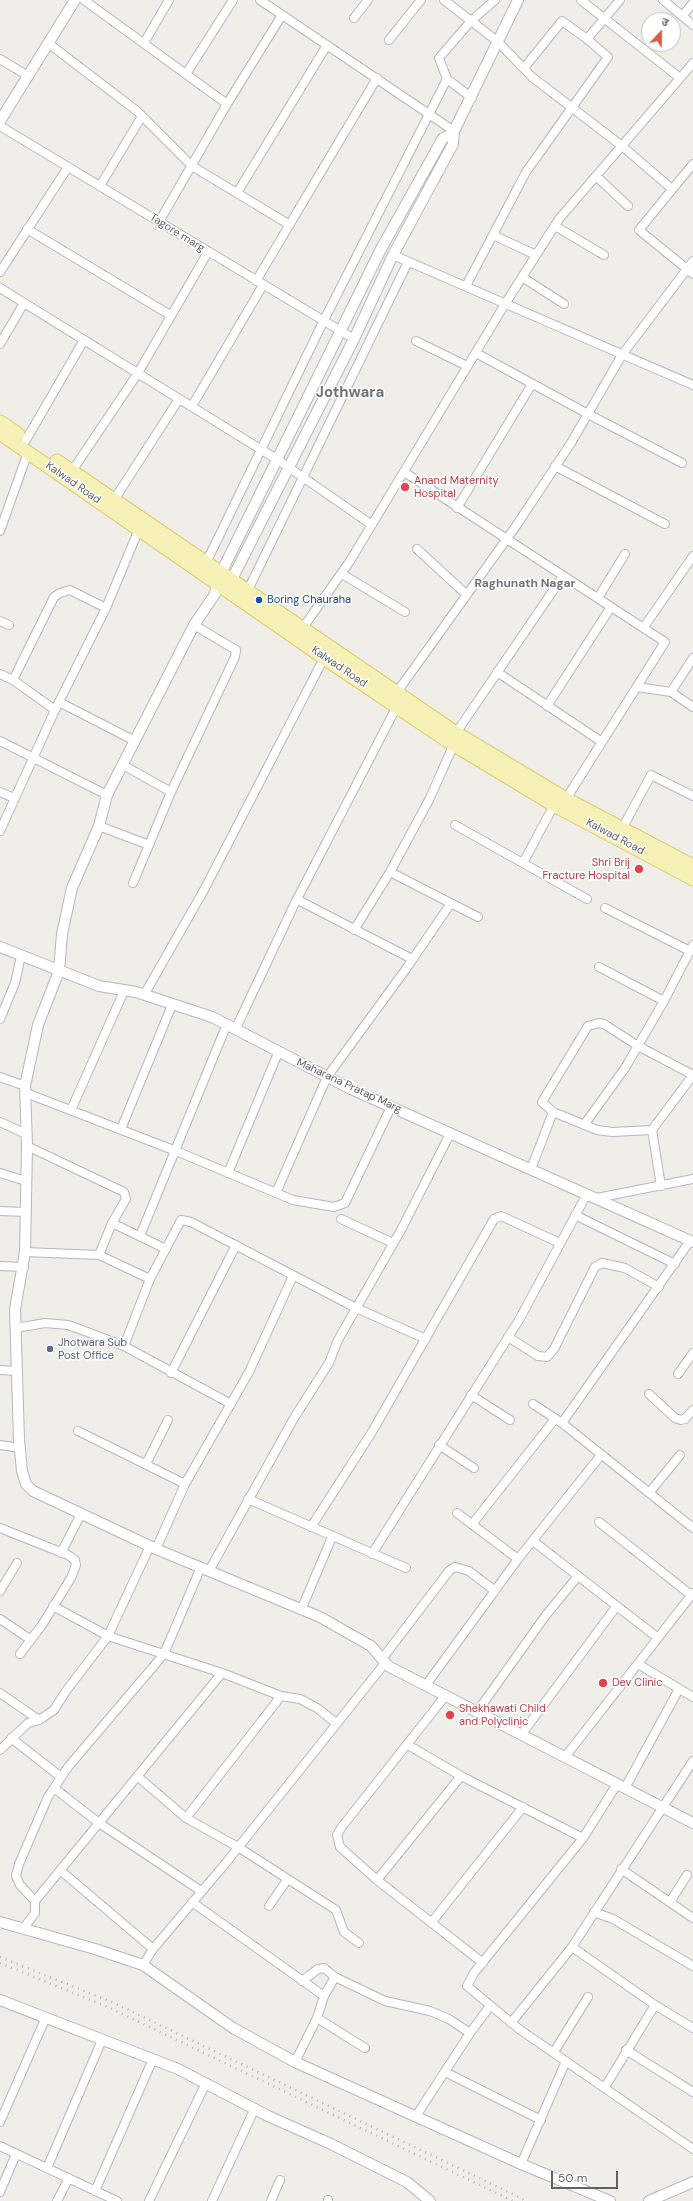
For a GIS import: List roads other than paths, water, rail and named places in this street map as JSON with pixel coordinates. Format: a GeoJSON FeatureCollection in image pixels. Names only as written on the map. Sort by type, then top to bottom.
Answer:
{"type":"FeatureCollection","features":[{"type":"Feature","properties":{"kind":"main road","name":"Kalwad Road"},"geometry":{"type":"LineString","coordinates":[[0,422],[27,446],[139,529],[222,584],[324,658],[560,802],[693,878]]}},
{"type":"Feature","properties":{"kind":"main road","name":"Kalwad Road"},"geometry":{"type":"LineString","coordinates":[[0,433],[72,471],[206,563],[222,584],[247,592],[302,629],[395,701]]}},
{"type":"Feature","properties":{"kind":"main road","name":"Kalwad Road"},"geometry":{"type":"LineString","coordinates":[[560,802],[622,829],[693,866]]}},
{"type":"Feature","properties":{"kind":"street"},"geometry":{"type":"LineString","coordinates":[[0,121],[75,0]]}},
{"type":"Feature","properties":{"kind":"street"},"geometry":{"type":"LineString","coordinates":[[84,0],[227,104]]}},
{"type":"Feature","properties":{"kind":"street"},"geometry":{"type":"LineString","coordinates":[[144,43],[169,0]]}},
{"type":"Feature","properties":{"kind":"street"},"geometry":{"type":"LineString","coordinates":[[186,74],[233,0]]}},
{"type":"Feature","properties":{"kind":"street"},"geometry":{"type":"LineString","coordinates":[[260,0],[430,114],[454,132]]}},
{"type":"Feature","properties":{"kind":"street"},"geometry":{"type":"LineString","coordinates":[[354,18],[368,0]]}},
{"type":"Feature","properties":{"kind":"street"},"geometry":{"type":"LineString","coordinates":[[389,40],[422,0]]}},
{"type":"Feature","properties":{"kind":"street"},"geometry":{"type":"LineString","coordinates":[[444,0],[497,41],[524,68],[572,108],[622,146],[672,190]]}},
{"type":"Feature","properties":{"kind":"street"},"geometry":{"type":"LineString","coordinates":[[472,98],[447,79],[439,58],[471,21],[495,0]]}},
{"type":"Feature","properties":{"kind":"street"},"geometry":{"type":"LineString","coordinates":[[517,0],[472,98],[454,132],[453,144],[393,255],[354,339],[289,468],[222,584],[194,625],[107,795],[99,826],[72,888],[62,934],[59,971],[38,1025],[25,1090],[25,1252],[24,1267],[16,1309],[17,1371],[22,1471],[26,1484],[33,1491],[153,1547],[320,1617],[371,1646],[384,1661],[426,1685],[693,1823]]}},
{"type":"Feature","properties":{"kind":"street"},"geometry":{"type":"LineString","coordinates":[[581,0],[680,78]]}},
{"type":"Feature","properties":{"kind":"street"},"geometry":{"type":"LineString","coordinates":[[587,38],[620,0]]}},
{"type":"Feature","properties":{"kind":"street"},"geometry":{"type":"LineString","coordinates":[[663,0],[693,25]]}},
{"type":"Feature","properties":{"kind":"street"},"geometry":{"type":"LineString","coordinates":[[682,16],[693,3]]}},
{"type":"Feature","properties":{"kind":"street"},"geometry":{"type":"LineString","coordinates":[[159,222],[227,104],[282,15]]}},
{"type":"Feature","properties":{"kind":"street"},"geometry":{"type":"LineString","coordinates":[[466,286],[526,172],[608,57],[587,38],[562,20],[524,68]]}},
{"type":"Feature","properties":{"kind":"street"},"geometry":{"type":"LineString","coordinates":[[48,43],[142,116],[192,166],[290,225]]}},
{"type":"Feature","properties":{"kind":"street"},"geometry":{"type":"LineString","coordinates":[[236,193],[327,45]]}},
{"type":"Feature","properties":{"kind":"street"},"geometry":{"type":"LineString","coordinates":[[0,59],[28,76]]}},
{"type":"Feature","properties":{"kind":"street"},"geometry":{"type":"LineString","coordinates":[[302,629],[342,574],[467,366],[555,226],[693,63]]}},
{"type":"Feature","properties":{"kind":"street"},"geometry":{"type":"LineString","coordinates":[[192,406],[290,225],[377,78]]}},
{"type":"Feature","properties":{"kind":"street"},"geometry":{"type":"LineString","coordinates":[[206,563],[323,322],[447,79]]}},
{"type":"Feature","properties":{"kind":"street"},"geometry":{"type":"LineString","coordinates":[[100,186],[142,116]]}},
{"type":"Feature","properties":{"kind":"street","name":"Tagore marg"},"geometry":{"type":"LineString","coordinates":[[0,126],[323,322],[354,339]]}},
{"type":"Feature","properties":{"kind":"street"},"geometry":{"type":"LineString","coordinates":[[222,584],[278,460],[381,249],[443,138],[454,132]]}},
{"type":"Feature","properties":{"kind":"street"},"geometry":{"type":"LineString","coordinates":[[690,271],[639,230],[693,164]]}},
{"type":"Feature","properties":{"kind":"street"},"geometry":{"type":"LineString","coordinates":[[0,272],[68,167]]}},
{"type":"Feature","properties":{"kind":"street"},"geometry":{"type":"LineString","coordinates":[[596,176],[628,206]]}},
{"type":"Feature","properties":{"kind":"street"},"geometry":{"type":"LineString","coordinates":[[555,226],[604,255]]}},
{"type":"Feature","properties":{"kind":"street"},"geometry":{"type":"LineString","coordinates":[[27,229],[170,314]]}},
{"type":"Feature","properties":{"kind":"street"},"geometry":{"type":"LineString","coordinates":[[493,235],[536,255]]}},
{"type":"Feature","properties":{"kind":"street"},"geometry":{"type":"LineString","coordinates":[[72,471],[138,373],[170,314],[208,252]]}},
{"type":"Feature","properties":{"kind":"street"},"geometry":{"type":"LineString","coordinates":[[393,255],[693,385]]}},
{"type":"Feature","properties":{"kind":"street"},"geometry":{"type":"LineString","coordinates":[[140,1236],[232,1026],[298,900],[395,701],[466,594],[506,539],[555,466],[588,414],[622,355],[690,271],[693,261]]}},
{"type":"Feature","properties":{"kind":"street"},"geometry":{"type":"LineString","coordinates":[[247,592],[408,262]]}},
{"type":"Feature","properties":{"kind":"street"},"geometry":{"type":"LineString","coordinates":[[522,277],[564,304]]}},
{"type":"Feature","properties":{"kind":"street"},"geometry":{"type":"LineString","coordinates":[[0,288],[261,449],[372,525]]}},
{"type":"Feature","properties":{"kind":"street"},"geometry":{"type":"LineString","coordinates":[[0,344],[24,303]]}},
{"type":"Feature","properties":{"kind":"street"},"geometry":{"type":"LineString","coordinates":[[0,531],[27,446],[84,340]]}},
{"type":"Feature","properties":{"kind":"street"},"geometry":{"type":"LineString","coordinates":[[416,341],[467,366]]}},
{"type":"Feature","properties":{"kind":"street"},"geometry":{"type":"LineString","coordinates":[[476,353],[682,463]]}},
{"type":"Feature","properties":{"kind":"street"},"geometry":{"type":"LineString","coordinates":[[457,508],[532,384]]}},
{"type":"Feature","properties":{"kind":"street"},"geometry":{"type":"LineString","coordinates":[[114,500],[179,399]]}},
{"type":"Feature","properties":{"kind":"street"},"geometry":{"type":"LineString","coordinates":[[555,466],[665,524]]}},
{"type":"Feature","properties":{"kind":"street"},"geometry":{"type":"LineString","coordinates":[[404,472],[457,508],[644,627],[665,642],[602,742],[560,802],[523,863]]}},
{"type":"Feature","properties":{"kind":"street"},"geometry":{"type":"LineString","coordinates":[[0,831],[55,710],[106,608],[139,529]]}},
{"type":"Feature","properties":{"kind":"street"},"geometry":{"type":"LineString","coordinates":[[417,549],[466,594]]}},
{"type":"Feature","properties":{"kind":"street"},"geometry":{"type":"LineString","coordinates":[[598,598],[625,554]]}},
{"type":"Feature","properties":{"kind":"street"},"geometry":{"type":"LineString","coordinates":[[644,627],[693,556]]}},
{"type":"Feature","properties":{"kind":"street"},"geometry":{"type":"LineString","coordinates":[[342,574],[405,612]]}},
{"type":"Feature","properties":{"kind":"street"},"geometry":{"type":"LineString","coordinates":[[354,930],[390,872],[430,800],[455,739],[563,576]]}},
{"type":"Feature","properties":{"kind":"street"},"geometry":{"type":"LineString","coordinates":[[13,680],[54,597],[60,593],[70,590],[106,608]]}},
{"type":"Feature","properties":{"kind":"street"},"geometry":{"type":"LineString","coordinates":[[547,706],[611,606]]}},
{"type":"Feature","properties":{"kind":"street"},"geometry":{"type":"LineString","coordinates":[[0,621],[9,625]]}},
{"type":"Feature","properties":{"kind":"street"},"geometry":{"type":"LineString","coordinates":[[133,882],[171,792],[235,658],[236,650],[194,625]]}},
{"type":"Feature","properties":{"kind":"street"},"geometry":{"type":"LineString","coordinates":[[144,995],[204,890],[324,658]]}},
{"type":"Feature","properties":{"kind":"street"},"geometry":{"type":"LineString","coordinates":[[671,692],[693,658]]}},
{"type":"Feature","properties":{"kind":"street"},"geometry":{"type":"LineString","coordinates":[[498,672],[602,742]]}},
{"type":"Feature","properties":{"kind":"street"},"geometry":{"type":"LineString","coordinates":[[0,674],[13,680],[55,710]]}},
{"type":"Feature","properties":{"kind":"street"},"geometry":{"type":"LineString","coordinates":[[637,687],[671,692],[693,707]]}},
{"type":"Feature","properties":{"kind":"street"},"geometry":{"type":"LineString","coordinates":[[59,702],[135,741]]}},
{"type":"Feature","properties":{"kind":"street"},"geometry":{"type":"LineString","coordinates":[[0,741],[107,795]]}},
{"type":"Feature","properties":{"kind":"street"},"geometry":{"type":"LineString","coordinates":[[123,765],[171,792]]}},
{"type":"Feature","properties":{"kind":"street"},"geometry":{"type":"LineString","coordinates":[[622,829],[651,775],[693,796]]}},
{"type":"Feature","properties":{"kind":"street"},"geometry":{"type":"LineString","coordinates":[[0,792],[14,798]]}},
{"type":"Feature","properties":{"kind":"street"},"geometry":{"type":"LineString","coordinates":[[455,825],[586,899]]}},
{"type":"Feature","properties":{"kind":"street"},"geometry":{"type":"LineString","coordinates":[[99,826],[149,845]]}},
{"type":"Feature","properties":{"kind":"street"},"geometry":{"type":"LineString","coordinates":[[390,872],[478,917]]}},
{"type":"Feature","properties":{"kind":"street"},"geometry":{"type":"LineString","coordinates":[[298,900],[412,960]]}},
{"type":"Feature","properties":{"kind":"street"},"geometry":{"type":"LineString","coordinates":[[276,1193],[327,1077],[412,960],[451,903]]}},
{"type":"Feature","properties":{"kind":"street"},"geometry":{"type":"LineString","coordinates":[[584,1125],[625,1068],[664,1001],[692,948],[605,908]]}},
{"type":"Feature","properties":{"kind":"street","name":"Maharana Pratap Marg"},"geometry":{"type":"LineString","coordinates":[[0,947],[99,986],[144,995],[212,1017],[232,1026],[278,1053],[327,1077],[450,1134],[598,1198],[692,1242]]}},
{"type":"Feature","properties":{"kind":"street"},"geometry":{"type":"LineString","coordinates":[[0,1019],[15,983],[21,956]]}},
{"type":"Feature","properties":{"kind":"street"},"geometry":{"type":"LineString","coordinates":[[599,967],[664,1001]]}},
{"type":"Feature","properties":{"kind":"street"},"geometry":{"type":"LineString","coordinates":[[71,1110],[124,991]]}},
{"type":"Feature","properties":{"kind":"street"},"geometry":{"type":"LineString","coordinates":[[121,1130],[172,1005]]}},
{"type":"Feature","properties":{"kind":"street"},"geometry":{"type":"LineString","coordinates":[[652,1130],[612,1132],[584,1125],[554,1112],[542,1102],[543,1098],[588,1026],[599,1023],[604,1024],[638,1046],[693,1075],[652,1130],[660,1186]]}},
{"type":"Feature","properties":{"kind":"street"},"geometry":{"type":"LineString","coordinates":[[228,1173],[278,1053]]}},
{"type":"Feature","properties":{"kind":"street"},"geometry":{"type":"LineString","coordinates":[[0,1077],[25,1090],[71,1110],[176,1151],[293,1200],[334,1207],[345,1203],[391,1107]]}},
{"type":"Feature","properties":{"kind":"street"},"geometry":{"type":"LineString","coordinates":[[531,1170],[554,1112]]}},
{"type":"Feature","properties":{"kind":"street"},"geometry":{"type":"LineString","coordinates":[[0,1122],[26,1134]]}},
{"type":"Feature","properties":{"kind":"street"},"geometry":{"type":"LineString","coordinates":[[35,1901],[20,1885],[16,1876],[25,1848],[54,1788],[130,1693],[164,1654],[205,1569],[248,1499],[294,1418],[329,1363],[338,1340],[394,1243],[450,1134]]}},
{"type":"Feature","properties":{"kind":"street"},"geometry":{"type":"LineString","coordinates":[[26,1146],[122,1189],[126,1199],[112,1223],[99,1255]]}},
{"type":"Feature","properties":{"kind":"street"},"geometry":{"type":"LineString","coordinates":[[0,1174],[26,1180]]}},
{"type":"Feature","properties":{"kind":"street"},"geometry":{"type":"LineString","coordinates":[[598,1198],[693,1179]]}},
{"type":"Feature","properties":{"kind":"street"},"geometry":{"type":"LineString","coordinates":[[372,1554],[519,1320],[587,1194]]}},
{"type":"Feature","properties":{"kind":"street"},"geometry":{"type":"LineString","coordinates":[[0,1211],[26,1212]]}},
{"type":"Feature","properties":{"kind":"street"},"geometry":{"type":"LineString","coordinates":[[575,1215],[675,1264]]}},
{"type":"Feature","properties":{"kind":"street"},"geometry":{"type":"LineString","coordinates":[[311,1527],[372,1432],[494,1219],[501,1216],[560,1243]]}},
{"type":"Feature","properties":{"kind":"street"},"geometry":{"type":"LineString","coordinates":[[341,1219],[394,1243]]}},
{"type":"Feature","properties":{"kind":"street"},"geometry":{"type":"LineString","coordinates":[[124,1346],[150,1279],[181,1220],[191,1222],[356,1308],[426,1339]]}},
{"type":"Feature","properties":{"kind":"street"},"geometry":{"type":"LineString","coordinates":[[112,1223],[166,1249]]}},
{"type":"Feature","properties":{"kind":"street"},"geometry":{"type":"LineString","coordinates":[[473,1524],[558,1421],[692,1242]]}},
{"type":"Feature","properties":{"kind":"street"},"geometry":{"type":"LineString","coordinates":[[171,1373],[236,1246]]}},
{"type":"Feature","properties":{"kind":"street"},"geometry":{"type":"LineString","coordinates":[[25,1252],[99,1255],[150,1279]]}},
{"type":"Feature","properties":{"kind":"street"},"geometry":{"type":"LineString","coordinates":[[508,1338],[538,1356],[547,1357],[554,1349],[595,1267],[602,1263],[625,1268],[658,1287]]}},
{"type":"Feature","properties":{"kind":"street"},"geometry":{"type":"LineString","coordinates":[[0,1266],[24,1267]]}},
{"type":"Feature","properties":{"kind":"street"},"geometry":{"type":"LineString","coordinates":[[0,1750],[28,1723],[39,1720],[54,1710],[66,1691],[108,1636],[185,1484],[249,1372],[293,1276]]}},
{"type":"Feature","properties":{"kind":"street"},"geometry":{"type":"LineString","coordinates":[[16,1328],[45,1323],[68,1325],[124,1346],[171,1373],[231,1404]]}},
{"type":"Feature","properties":{"kind":"street"},"geometry":{"type":"LineString","coordinates":[[678,1374],[693,1353]]}},
{"type":"Feature","properties":{"kind":"street"},"geometry":{"type":"LineString","coordinates":[[0,1370],[17,1371]]}},
{"type":"Feature","properties":{"kind":"street"},"geometry":{"type":"LineString","coordinates":[[649,1394],[675,1418],[685,1419],[692,1413]]}},
{"type":"Feature","properties":{"kind":"street"},"geometry":{"type":"LineString","coordinates":[[472,1395],[510,1420]]}},
{"type":"Feature","properties":{"kind":"street"},"geometry":{"type":"LineString","coordinates":[[533,1404],[558,1421],[692,1526]]}},
{"type":"Feature","properties":{"kind":"street"},"geometry":{"type":"LineString","coordinates":[[146,1464],[168,1420]]}},
{"type":"Feature","properties":{"kind":"street"},"geometry":{"type":"LineString","coordinates":[[78,1431],[185,1484]]}},
{"type":"Feature","properties":{"kind":"street"},"geometry":{"type":"LineString","coordinates":[[0,1445],[20,1448]]}},
{"type":"Feature","properties":{"kind":"street"},"geometry":{"type":"LineString","coordinates":[[440,1445],[474,1468]]}},
{"type":"Feature","properties":{"kind":"street"},"geometry":{"type":"LineString","coordinates":[[426,1685],[518,1559],[601,1455]]}},
{"type":"Feature","properties":{"kind":"street"},"geometry":{"type":"LineString","coordinates":[[649,1493],[680,1455]]}},
{"type":"Feature","properties":{"kind":"street"},"geometry":{"type":"LineString","coordinates":[[248,1499],[332,1537],[406,1568]]}},
{"type":"Feature","properties":{"kind":"street"},"geometry":{"type":"LineString","coordinates":[[457,1513],[518,1559]]}},
{"type":"Feature","properties":{"kind":"street"},"geometry":{"type":"LineString","coordinates":[[61,1553],[81,1514]]}},
{"type":"Feature","properties":{"kind":"street"},"geometry":{"type":"LineString","coordinates":[[565,1758],[692,1594],[599,1522]]}},
{"type":"Feature","properties":{"kind":"street"},"geometry":{"type":"LineString","coordinates":[[0,1528],[61,1553],[75,1560],[76,1565],[71,1578],[31,1640],[20,1654]]}},
{"type":"Feature","properties":{"kind":"street"},"geometry":{"type":"LineString","coordinates":[[301,1610],[332,1537]]}},
{"type":"Feature","properties":{"kind":"street"},"geometry":{"type":"LineString","coordinates":[[532,1541],[658,1638]]}},
{"type":"Feature","properties":{"kind":"street"},"geometry":{"type":"LineString","coordinates":[[0,1590],[17,1563]]}},
{"type":"Feature","properties":{"kind":"street"},"geometry":{"type":"LineString","coordinates":[[143,1966],[153,1949],[238,1847],[336,1723],[384,1661],[449,1572],[455,1567],[469,1571],[496,1591]]}},
{"type":"Feature","properties":{"kind":"street"},"geometry":{"type":"LineString","coordinates":[[477,1712],[546,1615],[578,1576]]}},
{"type":"Feature","properties":{"kind":"street"},"geometry":{"type":"LineString","coordinates":[[53,1606],[108,1636],[222,1673],[282,1696],[300,1699],[318,1708],[336,1723]]}},
{"type":"Feature","properties":{"kind":"street"},"geometry":{"type":"LineString","coordinates":[[521,1734],[616,1606]]}},
{"type":"Feature","properties":{"kind":"street"},"geometry":{"type":"LineString","coordinates":[[0,1619],[31,1640]]}},
{"type":"Feature","properties":{"kind":"street"},"geometry":{"type":"LineString","coordinates":[[638,1664],[693,1697]]}},
{"type":"Feature","properties":{"kind":"street"},"geometry":{"type":"LineString","coordinates":[[23,1929],[34,1913],[35,1901],[222,1673]]}},
{"type":"Feature","properties":{"kind":"street"},"geometry":{"type":"LineString","coordinates":[[680,1689],[621,1786],[583,1838],[483,1963],[467,1986],[511,2023],[566,2060],[637,2112],[693,2148]]}},
{"type":"Feature","properties":{"kind":"street"},"geometry":{"type":"LineString","coordinates":[[0,1693],[39,1720]]}},
{"type":"Feature","properties":{"kind":"street"},"geometry":{"type":"LineString","coordinates":[[446,1695],[408,1745],[340,1828],[337,1835],[340,1847],[377,1880],[483,1963]]}},
{"type":"Feature","properties":{"kind":"street"},"geometry":{"type":"LineString","coordinates":[[186,1818],[282,1696]]}},
{"type":"Feature","properties":{"kind":"street"},"geometry":{"type":"LineString","coordinates":[[11,1738],[61,1778]]}},
{"type":"Feature","properties":{"kind":"street"},"geometry":{"type":"LineString","coordinates":[[408,1745],[460,1776],[583,1838]]}},
{"type":"Feature","properties":{"kind":"street"},"geometry":{"type":"LineString","coordinates":[[511,2023],[572,1947],[661,1807],[693,1761]]}},
{"type":"Feature","properties":{"kind":"street"},"geometry":{"type":"LineString","coordinates":[[137,1776],[186,1818],[238,1847],[287,1880],[336,1910],[344,1932],[359,1944]]}},
{"type":"Feature","properties":{"kind":"street"},"geometry":{"type":"LineString","coordinates":[[377,1880],[460,1776]]}},
{"type":"Feature","properties":{"kind":"street"},"geometry":{"type":"LineString","coordinates":[[54,1788],[99,1823],[201,1891]]}},
{"type":"Feature","properties":{"kind":"street"},"geometry":{"type":"LineString","coordinates":[[431,1923],[522,1807]]}},
{"type":"Feature","properties":{"kind":"street"},"geometry":{"type":"LineString","coordinates":[[621,1869],[693,1918]]}},
{"type":"Feature","properties":{"kind":"street"},"geometry":{"type":"LineString","coordinates":[[60,1870],[153,1949]]}},
{"type":"Feature","properties":{"kind":"street"},"geometry":{"type":"LineString","coordinates":[[670,1902],[687,1875]]}},
{"type":"Feature","properties":{"kind":"street"},"geometry":{"type":"LineString","coordinates":[[269,1906],[287,1880]]}},
{"type":"Feature","properties":{"kind":"street"},"geometry":{"type":"LineString","coordinates":[[192,1902],[324,1996]]}},
{"type":"Feature","properties":{"kind":"street"},"geometry":{"type":"LineString","coordinates":[[594,1912],[613,1919],[693,1966]]}},
{"type":"Feature","properties":{"kind":"street"},"geometry":{"type":"LineString","coordinates":[[0,1922],[95,1949],[143,1966],[233,2028],[295,2062],[521,2164],[610,2201]]}},
{"type":"Feature","properties":{"kind":"street"},"geometry":{"type":"LineString","coordinates":[[572,1947],[655,2005],[693,2028]]}},
{"type":"Feature","properties":{"kind":"street"},"geometry":{"type":"LineString","coordinates":[[302,1981],[318,1969],[324,1968],[335,1977],[385,2001],[430,2011],[443,2016],[470,2033]]}},
{"type":"Feature","properties":{"kind":"street"},"geometry":{"type":"LineString","coordinates":[[295,2062],[317,2018],[324,1996],[335,1977]]}},
{"type":"Feature","properties":{"kind":"street"},"geometry":{"type":"LineString","coordinates":[[554,2052],[588,1997]]}},
{"type":"Feature","properties":{"kind":"street"},"geometry":{"type":"LineString","coordinates":[[0,2000],[102,2040],[124,2047],[206,2083],[407,2182],[430,2201]]}},
{"type":"Feature","properties":{"kind":"street"},"geometry":{"type":"LineString","coordinates":[[604,2087],[655,2005]]}},
{"type":"Feature","properties":{"kind":"street"},"geometry":{"type":"LineString","coordinates":[[416,2116],[470,2033],[490,2006]]}},
{"type":"Feature","properties":{"kind":"street"},"geometry":{"type":"LineString","coordinates":[[0,2122],[46,2017]]}},
{"type":"Feature","properties":{"kind":"street"},"geometry":{"type":"LineString","coordinates":[[317,2018],[365,2048]]}},
{"type":"Feature","properties":{"kind":"street"},"geometry":{"type":"LineString","coordinates":[[47,2168],[102,2040]]}},
{"type":"Feature","properties":{"kind":"street"},"geometry":{"type":"LineString","coordinates":[[626,2050],[693,2092]]}},
{"type":"Feature","properties":{"kind":"street"},"geometry":{"type":"LineString","coordinates":[[95,2191],[153,2059]]}},
{"type":"Feature","properties":{"kind":"street"},"geometry":{"type":"LineString","coordinates":[[521,2164],[566,2060]]}},
{"type":"Feature","properties":{"kind":"street"},"geometry":{"type":"LineString","coordinates":[[445,2072],[541,2120]]}},
{"type":"Feature","properties":{"kind":"street"},"geometry":{"type":"LineString","coordinates":[[149,2201],[206,2083]]}},
{"type":"Feature","properties":{"kind":"street"},"geometry":{"type":"LineString","coordinates":[[212,2201],[255,2108]]}},
{"type":"Feature","properties":{"kind":"street"},"geometry":{"type":"LineString","coordinates":[[0,2146],[116,2201]]}},
{"type":"Feature","properties":{"kind":"street"},"geometry":{"type":"LineString","coordinates":[[0,2192],[16,2154]]}},
{"type":"Feature","properties":{"kind":"street"},"geometry":{"type":"LineString","coordinates":[[58,2201],[69,2178]]}},
{"type":"Feature","properties":{"kind":"street"},"geometry":{"type":"LineString","coordinates":[[271,2201],[280,2180]]}},
{"type":"Feature","properties":{"kind":"street"},"geometry":{"type":"LineString","coordinates":[[650,2201],[693,2182]]}},
{"type":"Feature","properties":{"kind":"railway"},"geometry":{"type":"LineString","coordinates":[[0,1957],[114,2003],[527,2201]]}},
{"type":"Feature","properties":{"kind":"railway"},"geometry":{"type":"LineString","coordinates":[[0,1963],[110,2008],[513,2201]]}},
{"type":"Feature","properties":{"kind":"place","name":"Anand Maternity Hospital"},"geometry":{"type":"Point","coordinates":[405,487]}},
{"type":"Feature","properties":{"kind":"place","name":"Boring Chauraha"},"geometry":{"type":"Point","coordinates":[259,600]}},
{"type":"Feature","properties":{"kind":"place","name":"Shri Brij Fracture Hospital"},"geometry":{"type":"Point","coordinates":[639,869]}},
{"type":"Feature","properties":{"kind":"place","name":"Jhotwara Sub Post Office"},"geometry":{"type":"Point","coordinates":[50,1349]}},
{"type":"Feature","properties":{"kind":"place","name":"Dev Clinic"},"geometry":{"type":"Point","coordinates":[603,1683]}},
{"type":"Feature","properties":{"kind":"place","name":"Shekhawati Child and Polyclinic"},"geometry":{"type":"Point","coordinates":[450,1715]}},
{"type":"Feature","properties":{"kind":"district","name":"Jothwara"},"geometry":{"type":"Point","coordinates":[350,393]}},
{"type":"Feature","properties":{"kind":"district","name":"Raghunath Nagar"},"geometry":{"type":"Point","coordinates":[525,584]}}]}
